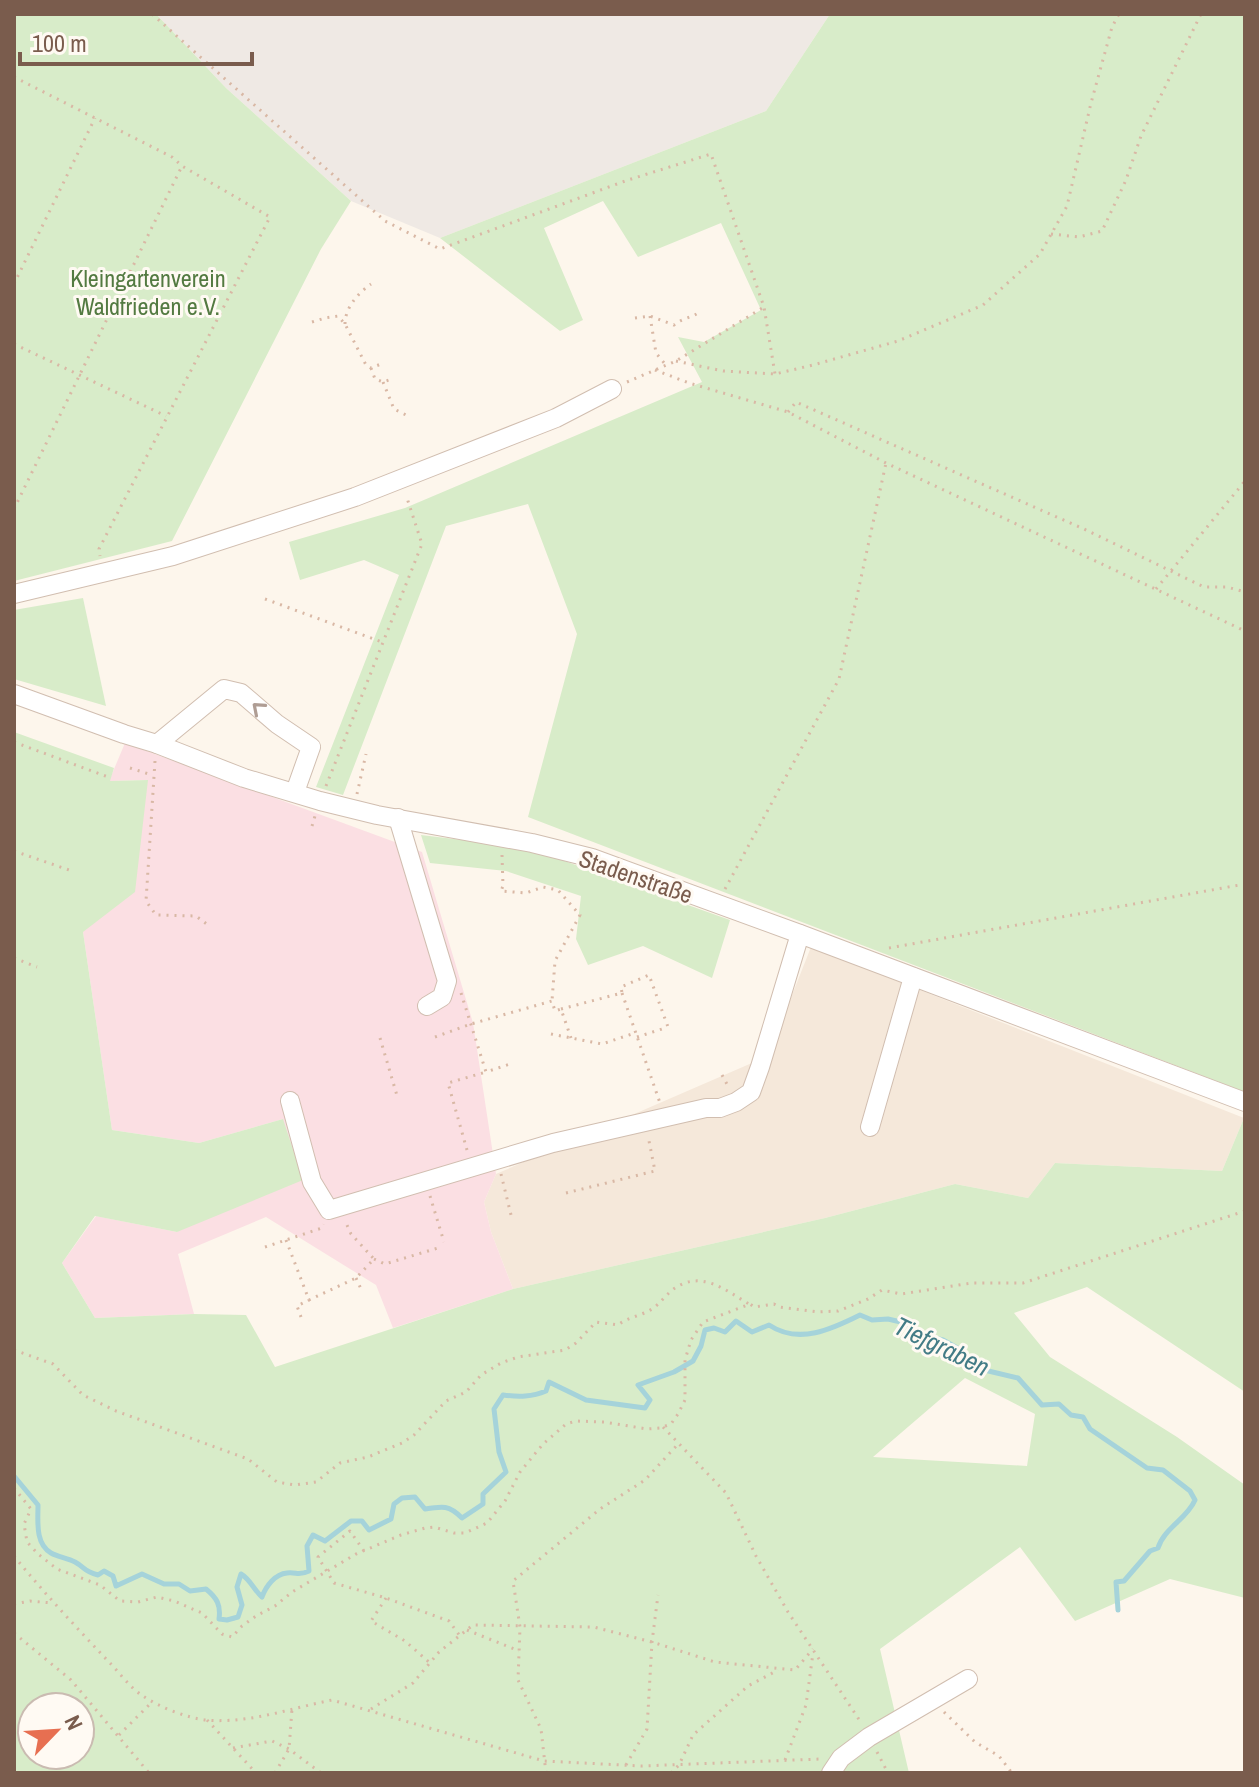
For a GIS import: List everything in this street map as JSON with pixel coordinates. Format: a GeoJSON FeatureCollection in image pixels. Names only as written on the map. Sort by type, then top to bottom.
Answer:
{"type":"FeatureCollection","features":[{"type":"Feature","properties":{"kind":"street"},"geometry":{"type":"LineString","coordinates":[[14,594],[173,556],[355,497],[556,418],[612,389]]}},
{"type":"Feature","properties":{"kind":"street"},"geometry":{"type":"LineString","coordinates":[[157,744],[224,689],[241,693],[277,724],[311,747],[295,792]]}},
{"type":"Feature","properties":{"kind":"street","name":"Stadenstraße"},"geometry":{"type":"LineString","coordinates":[[14,694],[244,778],[320,801],[592,858],[1245,1102]]}},
{"type":"Feature","properties":{"kind":"street"},"geometry":{"type":"LineString","coordinates":[[398,818],[447,981],[442,997],[427,1006]]}},
{"type":"Feature","properties":{"kind":"street"},"geometry":{"type":"LineString","coordinates":[[290,1101],[312,1182],[334,1208],[553,1143],[706,1108],[720,1108],[751,1092],[800,934]]}},
{"type":"Feature","properties":{"kind":"street"},"geometry":{"type":"LineString","coordinates":[[870,1127],[913,977]]}},
{"type":"Feature","properties":{"kind":"street"},"geometry":{"type":"LineString","coordinates":[[836,1766],[869,1737],[968,1679]]}},
{"type":"Feature","properties":{"kind":"path"},"geometry":{"type":"LineString","coordinates":[[152,14],[385,221],[440,249],[628,180],[711,154],[764,307],[775,374]]}},
{"type":"Feature","properties":{"kind":"path"},"geometry":{"type":"LineString","coordinates":[[676,361],[723,371],[775,374],[898,341],[983,305],[1040,254],[1067,206],[1091,103],[1112,27],[1119,14]]}},
{"type":"Feature","properties":{"kind":"path"},"geometry":{"type":"LineString","coordinates":[[1051,234],[1079,237],[1102,231],[1126,180],[1141,136],[1201,14]]}},
{"type":"Feature","properties":{"kind":"path"},"geometry":{"type":"LineString","coordinates":[[14,77],[172,157],[182,166],[270,217],[99,549],[103,573]]}},
{"type":"Feature","properties":{"kind":"path"},"geometry":{"type":"LineString","coordinates":[[14,284],[95,118]]}},
{"type":"Feature","properties":{"kind":"path"},"geometry":{"type":"LineString","coordinates":[[14,509],[182,166]]}},
{"type":"Feature","properties":{"kind":"path"},"geometry":{"type":"LineString","coordinates":[[345,324],[345,314],[371,284]]}},
{"type":"Feature","properties":{"kind":"path"},"geometry":{"type":"LineString","coordinates":[[612,389],[676,361],[764,307]]}},
{"type":"Feature","properties":{"kind":"path"},"geometry":{"type":"LineString","coordinates":[[635,318],[650,316],[674,325],[701,311]]}},
{"type":"Feature","properties":{"kind":"path"},"geometry":{"type":"LineString","coordinates":[[312,322],[338,316],[375,379],[383,382],[389,380]]}},
{"type":"Feature","properties":{"kind":"path"},"geometry":{"type":"LineString","coordinates":[[650,316],[656,353],[666,365]]}},
{"type":"Feature","properties":{"kind":"path"},"geometry":{"type":"LineString","coordinates":[[14,344],[166,416]]}},
{"type":"Feature","properties":{"kind":"path"},"geometry":{"type":"LineString","coordinates":[[371,368],[381,364]]}},
{"type":"Feature","properties":{"kind":"path"},"geometry":{"type":"LineString","coordinates":[[655,370],[788,412],[886,463],[1245,631]]}},
{"type":"Feature","properties":{"kind":"path"},"geometry":{"type":"LineString","coordinates":[[383,382],[394,409],[410,417]]}},
{"type":"Feature","properties":{"kind":"path"},"geometry":{"type":"LineString","coordinates":[[788,412],[796,402],[1084,529],[1204,587],[1227,587],[1245,592]]}},
{"type":"Feature","properties":{"kind":"path"},"geometry":{"type":"LineString","coordinates":[[719,905],[731,876],[839,679],[886,463]]}},
{"type":"Feature","properties":{"kind":"path"},"geometry":{"type":"LineString","coordinates":[[320,801],[422,544],[401,480]]}},
{"type":"Feature","properties":{"kind":"path"},"geometry":{"type":"LineString","coordinates":[[1156,589],[1245,481]]}},
{"type":"Feature","properties":{"kind":"path"},"geometry":{"type":"LineString","coordinates":[[265,599],[383,643]]}},
{"type":"Feature","properties":{"kind":"path"},"geometry":{"type":"LineString","coordinates":[[14,742],[108,777]]}},
{"type":"Feature","properties":{"kind":"path"},"geometry":{"type":"LineString","coordinates":[[157,744],[152,775],[146,901],[156,915],[196,916],[208,925]]}},
{"type":"Feature","properties":{"kind":"path"},"geometry":{"type":"LineString","coordinates":[[361,775],[366,754]]}},
{"type":"Feature","properties":{"kind":"path"},"geometry":{"type":"LineString","coordinates":[[130,768],[152,775]]}},
{"type":"Feature","properties":{"kind":"path"},"geometry":{"type":"LineString","coordinates":[[491,836],[502,855],[503,886],[500,893],[526,893],[543,887],[558,890],[580,915],[555,961],[552,1001],[555,1011],[622,993]]}},
{"type":"Feature","properties":{"kind":"path"},"geometry":{"type":"LineString","coordinates":[[14,851],[72,871]]}},
{"type":"Feature","properties":{"kind":"path"},"geometry":{"type":"LineString","coordinates":[[885,949],[1245,884]]}},
{"type":"Feature","properties":{"kind":"path"},"geometry":{"type":"LineString","coordinates":[[14,958],[37,967]]}},
{"type":"Feature","properties":{"kind":"path"},"geometry":{"type":"LineString","coordinates":[[566,1193],[655,1171],[654,1120],[658,1096],[621,987],[649,975],[668,1027]]}},
{"type":"Feature","properties":{"kind":"path"},"geometry":{"type":"LineString","coordinates":[[435,1037],[552,1001]]}},
{"type":"Feature","properties":{"kind":"path"},"geometry":{"type":"LineString","coordinates":[[561,1009],[571,1038]]}},
{"type":"Feature","properties":{"kind":"path"},"geometry":{"type":"LineString","coordinates":[[551,1034],[602,1044],[662,1029]]}},
{"type":"Feature","properties":{"kind":"path"},"geometry":{"type":"LineString","coordinates":[[380,1038],[398,1099]]}},
{"type":"Feature","properties":{"kind":"path"},"geometry":{"type":"LineString","coordinates":[[471,1167],[448,1083],[486,1072]]}},
{"type":"Feature","properties":{"kind":"path"},"geometry":{"type":"LineString","coordinates":[[498,1159],[512,1219]]}},
{"type":"Feature","properties":{"kind":"path"},"geometry":{"type":"LineString","coordinates":[[425,1181],[444,1242]]}},
{"type":"Feature","properties":{"kind":"path"},"geometry":{"type":"LineString","coordinates":[[265,1247],[322,1228],[334,1208],[351,1234],[374,1259],[385,1264],[438,1248]]}},
{"type":"Feature","properties":{"kind":"path"},"geometry":{"type":"LineString","coordinates":[[14,1350],[53,1364],[83,1395],[116,1411],[248,1459],[277,1482],[295,1485],[316,1482],[340,1463],[368,1457],[402,1443],[431,1419],[446,1401],[466,1392],[481,1375],[501,1363],[518,1357],[565,1350],[596,1322],[618,1325],[653,1309],[677,1286],[692,1280],[710,1282],[754,1307],[774,1304],[818,1312],[838,1311],[882,1290],[901,1294],[972,1283],[1023,1283],[1245,1211]]}},
{"type":"Feature","properties":{"kind":"path"},"geometry":{"type":"LineString","coordinates":[[286,1240],[309,1300]]}},
{"type":"Feature","properties":{"kind":"path"},"geometry":{"type":"LineString","coordinates":[[301,1317],[297,1306],[356,1278],[374,1259]]}},
{"type":"Feature","properties":{"kind":"path"},"geometry":{"type":"LineString","coordinates":[[356,1278],[362,1291]]}},
{"type":"Feature","properties":{"kind":"path"},"geometry":{"type":"LineString","coordinates":[[14,1488],[31,1509],[24,1524],[27,1542],[57,1569],[100,1585],[120,1601],[138,1602],[157,1597],[174,1601],[202,1613],[222,1634],[232,1637],[242,1626],[292,1592],[364,1551],[425,1528],[465,1533],[487,1523],[505,1501],[520,1472],[543,1444],[566,1424],[576,1421],[604,1422],[647,1429],[671,1424],[685,1400],[685,1362],[691,1340],[703,1322],[750,1304]]}},
{"type":"Feature","properties":{"kind":"path"},"geometry":{"type":"LineString","coordinates":[[663,1427],[726,1493],[788,1612],[857,1714],[888,1773]]}},
{"type":"Feature","properties":{"kind":"path"},"geometry":{"type":"LineString","coordinates":[[546,1773],[541,1729],[518,1680],[520,1627],[513,1581],[600,1509],[645,1480],[679,1443]]}},
{"type":"Feature","properties":{"kind":"path"},"geometry":{"type":"LineString","coordinates":[[364,1551],[350,1531],[318,1557],[334,1583],[449,1621],[460,1636]]}},
{"type":"Feature","properties":{"kind":"path"},"geometry":{"type":"LineString","coordinates":[[14,1556],[52,1603],[142,1696],[184,1715],[207,1720],[245,1719],[332,1700],[544,1761],[679,1765],[785,1760],[836,1766]]}},
{"type":"Feature","properties":{"kind":"path"},"geometry":{"type":"LineString","coordinates":[[626,1765],[647,1729],[658,1595]]}},
{"type":"Feature","properties":{"kind":"path"},"geometry":{"type":"LineString","coordinates":[[386,1598],[371,1621],[405,1641],[430,1663]]}},
{"type":"Feature","properties":{"kind":"path"},"geometry":{"type":"LineString","coordinates":[[14,1604],[30,1601],[52,1603]]}},
{"type":"Feature","properties":{"kind":"path"},"geometry":{"type":"LineString","coordinates":[[369,1711],[413,1683],[439,1652],[473,1625],[594,1627],[715,1662],[779,1669],[795,1670],[813,1649]]}},
{"type":"Feature","properties":{"kind":"path"},"geometry":{"type":"LineString","coordinates":[[467,1630],[519,1651]]}},
{"type":"Feature","properties":{"kind":"path"},"geometry":{"type":"LineString","coordinates":[[14,1633],[71,1680],[149,1773]]}},
{"type":"Feature","properties":{"kind":"path"},"geometry":{"type":"LineString","coordinates":[[785,1760],[806,1705],[813,1649]]}},
{"type":"Feature","properties":{"kind":"path"},"geometry":{"type":"LineString","coordinates":[[671,1773],[679,1765],[693,1735],[748,1686],[779,1669]]}},
{"type":"Feature","properties":{"kind":"path"},"geometry":{"type":"LineString","coordinates":[[932,1699],[975,1742],[999,1756],[1012,1773]]}},
{"type":"Feature","properties":{"kind":"path"},"geometry":{"type":"LineString","coordinates":[[118,1735],[153,1701]]}},
{"type":"Feature","properties":{"kind":"path"},"geometry":{"type":"LineString","coordinates":[[275,1773],[289,1749],[292,1709]]}},
{"type":"Feature","properties":{"kind":"path"},"geometry":{"type":"LineString","coordinates":[[207,1720],[256,1773]]}},
{"type":"Feature","properties":{"kind":"path"},"geometry":{"type":"LineString","coordinates":[[233,1748],[272,1741],[289,1749],[321,1773]]}},
{"type":"Feature","properties":{"kind":"shaded area"},"geometry":{"type":"Polygon","coordinates":[[[156,14],[830,14],[766,111],[440,238],[351,201],[226,88],[156,14]]]}},
{"type":"Feature","properties":{"kind":"shaded area"},"geometry":{"type":"Polygon","coordinates":[[[125,743],[422,852],[473,1023],[496,1174],[484,1202],[491,1232],[513,1289],[393,1328],[376,1285],[266,1217],[178,1254],[194,1314],[95,1318],[62,1263],[96,1216],[177,1232],[283,1119],[199,1143],[112,1130],[83,932],[147,780],[109,781],[125,743]]]}},
{"type":"Feature","properties":{"kind":"shaded area"},"geometry":{"type":"Polygon","coordinates":[[[811,947],[1244,1118],[1222,1171],[1055,1163],[1028,1198],[955,1184],[825,1218],[513,1289],[491,1232],[484,1202],[496,1174],[768,1056],[811,947]]]}},
{"type":"Feature","properties":{"kind":"green space","name":"Kleingartenverein Waldfrieden e.V."},"geometry":{"type":"Polygon","coordinates":[[[14,14],[156,14],[226,88],[351,201],[321,249],[172,541],[14,581],[14,14]]]}},
{"type":"Feature","properties":{"kind":"green space"},"geometry":{"type":"Polygon","coordinates":[[[830,14],[1245,14],[1245,1092],[528,817],[577,634],[528,504],[446,526],[343,795],[316,787],[399,575],[364,560],[300,580],[289,542],[405,508],[702,382],[678,337],[704,342],[761,310],[721,223],[638,257],[603,201],[544,228],[583,320],[560,331],[440,238],[766,111],[830,14]]]}},
{"type":"Feature","properties":{"kind":"green space"},"geometry":{"type":"Polygon","coordinates":[[[83,598],[106,706],[14,679],[14,610],[83,598]]]}},
{"type":"Feature","properties":{"kind":"green space"},"geometry":{"type":"Polygon","coordinates":[[[14,732],[114,768],[110,781],[148,780],[135,892],[83,932],[112,1130],[199,1143],[283,1119],[303,1180],[177,1232],[95,1216],[62,1263],[95,1318],[246,1315],[275,1367],[513,1289],[825,1218],[955,1184],[1028,1198],[1055,1163],[1222,1171],[1244,1118],[1245,1392],[1087,1287],[1014,1313],[1050,1357],[1177,1437],[1245,1485],[1245,1598],[1170,1579],[1075,1621],[1020,1547],[880,1649],[909,1773],[14,1773],[14,732]],[[965,1378],[873,1457],[1027,1466],[1035,1414],[965,1378]]]}},
{"type":"Feature","properties":{"kind":"green space"},"geometry":{"type":"Polygon","coordinates":[[[421,835],[528,848],[730,920],[712,978],[643,946],[588,965],[576,939],[581,896],[506,871],[430,863],[421,835]]]}},
{"type":"Feature","properties":{"kind":"waterway","name":"Tiefgraben"},"geometry":{"type":"LineString","coordinates":[[14,1476],[38,1505],[40,1538],[51,1553],[75,1562],[93,1574],[104,1571],[113,1576],[116,1586],[142,1574],[164,1584],[179,1584],[190,1591],[206,1589],[217,1602],[219,1619],[227,1620],[238,1617],[242,1605],[237,1587],[241,1574],[262,1597],[275,1578],[287,1573],[309,1571],[307,1546],[313,1535],[325,1541],[351,1521],[362,1521],[369,1530],[391,1519],[394,1504],[402,1498],[415,1497],[425,1509],[445,1508],[462,1518],[483,1504],[483,1494],[506,1472],[499,1452],[494,1409],[503,1395],[536,1394],[546,1391],[549,1382],[586,1400],[645,1408],[650,1400],[638,1385],[674,1372],[693,1361],[705,1330],[714,1328],[725,1332],[736,1321],[752,1332],[769,1325],[792,1334],[815,1333],[860,1315],[872,1320],[888,1319],[905,1323],[918,1334],[943,1340],[959,1349],[980,1369],[1018,1378],[1042,1405],[1059,1404],[1071,1415],[1083,1417],[1090,1429],[1147,1468],[1163,1470],[1190,1491],[1195,1500],[1187,1513],[1165,1535],[1158,1548],[1150,1551],[1124,1581],[1116,1582],[1118,1610]]}}]}
